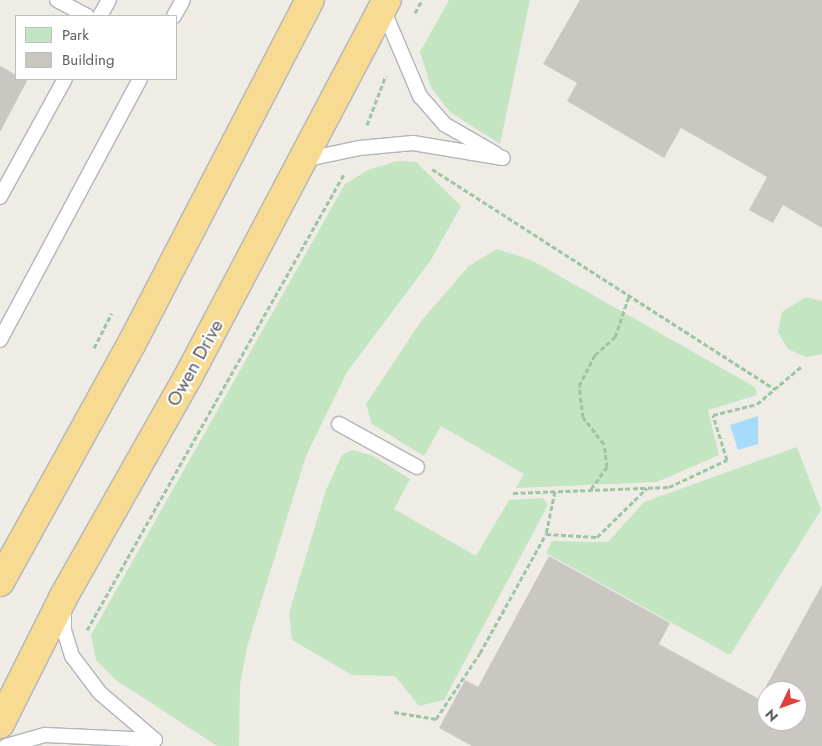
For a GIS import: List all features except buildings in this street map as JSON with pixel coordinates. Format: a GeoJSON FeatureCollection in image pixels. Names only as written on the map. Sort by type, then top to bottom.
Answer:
{"type":"FeatureCollection","features":[{"type":"Feature","properties":{"kind":"highway"},"geometry":{"type":"LineString","coordinates":[[0,582],[132,343],[310,0]]}},
{"type":"Feature","properties":{"kind":"highway","name":"Owen Drive"},"geometry":{"type":"LineString","coordinates":[[0,724],[64,596],[189,375],[385,4]]}},
{"type":"Feature","properties":{"kind":"lane"},"geometry":{"type":"LineString","coordinates":[[57,0],[85,15]]}},
{"type":"Feature","properties":{"kind":"lane"},"geometry":{"type":"LineString","coordinates":[[101,15],[109,0]]}},
{"type":"Feature","properties":{"kind":"lane"},"geometry":{"type":"LineString","coordinates":[[175,15],[183,0]]}},
{"type":"Feature","properties":{"kind":"lane"},"geometry":{"type":"LineString","coordinates":[[304,160],[359,148],[413,143],[503,158],[444,124],[420,96],[398,44],[385,4]]}},
{"type":"Feature","properties":{"kind":"lane"},"geometry":{"type":"LineString","coordinates":[[0,197],[64,80]]}},
{"type":"Feature","properties":{"kind":"lane"},"geometry":{"type":"LineString","coordinates":[[0,340],[139,80]]}},
{"type":"Feature","properties":{"kind":"lane"},"geometry":{"type":"LineString","coordinates":[[339,424],[417,467]]}},
{"type":"Feature","properties":{"kind":"lane"},"geometry":{"type":"LineString","coordinates":[[6,746],[45,735],[155,740],[100,693],[72,656],[64,630],[64,596]]}},
{"type":"Feature","properties":{"kind":"path"},"geometry":{"type":"LineString","coordinates":[[72,656],[359,148],[398,44],[422,0]]}},
{"type":"Feature","properties":{"kind":"path"},"geometry":{"type":"LineString","coordinates":[[424,161],[444,180],[775,388]]}},
{"type":"Feature","properties":{"kind":"path"},"geometry":{"type":"LineString","coordinates":[[342,178],[350,174]]}},
{"type":"Feature","properties":{"kind":"path"},"geometry":{"type":"LineString","coordinates":[[590,490],[607,467],[604,444],[583,417],[579,386],[595,355],[615,337],[629,296]]}},
{"type":"Feature","properties":{"kind":"path"},"geometry":{"type":"LineString","coordinates":[[513,493],[669,486],[726,460],[713,415],[757,404],[802,366]]}},
{"type":"Feature","properties":{"kind":"path"},"geometry":{"type":"LineString","coordinates":[[546,534],[597,537],[647,488]]}},
{"type":"Feature","properties":{"kind":"path"},"geometry":{"type":"LineString","coordinates":[[394,712],[436,719],[480,653],[546,534],[555,491]]}},
{"type":"Feature","properties":{"kind":"green space"},"geometry":{"type":"Polygon","coordinates":[[[449,0],[530,0],[500,144],[450,112],[431,87],[420,52],[449,0]]]}},
{"type":"Feature","properties":{"kind":"green space"},"geometry":{"type":"Polygon","coordinates":[[[397,161],[416,162],[461,206],[431,260],[347,372],[306,456],[247,647],[240,684],[239,746],[217,746],[116,680],[96,660],[91,635],[345,184],[368,170],[397,161]]]}},
{"type":"Feature","properties":{"kind":"green space"},"geometry":{"type":"Polygon","coordinates":[[[497,249],[531,260],[755,387],[757,395],[708,410],[719,455],[657,482],[516,488],[524,474],[441,426],[424,456],[372,424],[366,404],[421,321],[469,266],[497,249]]]}},
{"type":"Feature","properties":{"kind":"green space"},"geometry":{"type":"Polygon","coordinates":[[[806,297],[822,301],[822,354],[806,357],[788,349],[778,332],[782,312],[806,297]]]}},
{"type":"Feature","properties":{"kind":"green space"},"geometry":{"type":"Polygon","coordinates":[[[797,447],[821,510],[730,655],[546,553],[552,541],[608,542],[644,502],[797,447]]]}},
{"type":"Feature","properties":{"kind":"green space"},"geometry":{"type":"Polygon","coordinates":[[[353,450],[373,456],[410,479],[394,509],[476,556],[509,500],[543,498],[548,505],[444,700],[419,706],[395,676],[352,675],[292,640],[289,613],[326,490],[342,455],[353,450]]]}},
{"type":"Feature","properties":{"kind":"water"},"geometry":{"type":"Polygon","coordinates":[[[758,416],[758,444],[738,450],[730,425],[758,416]]]}}]}
